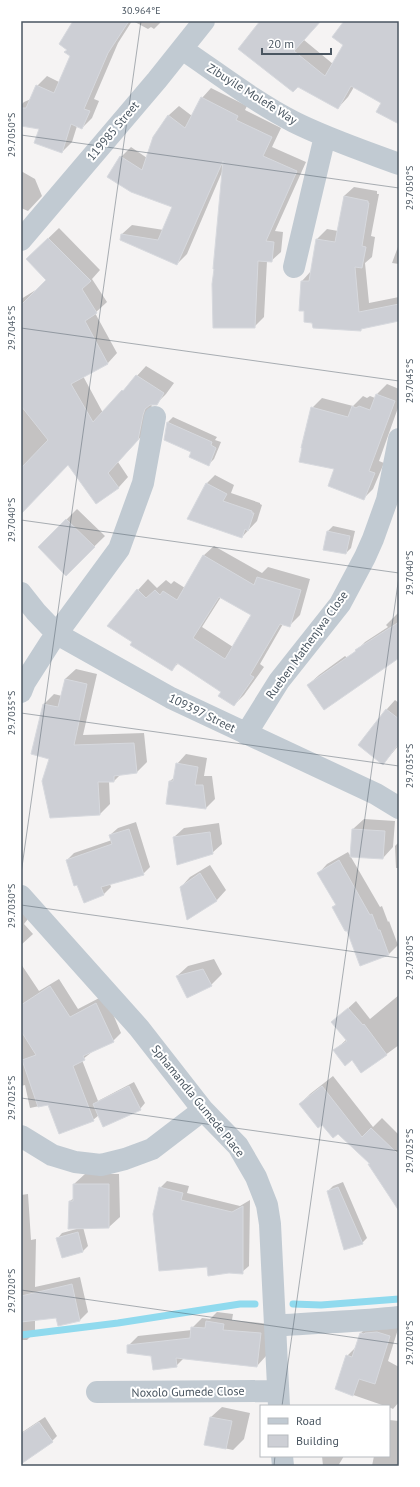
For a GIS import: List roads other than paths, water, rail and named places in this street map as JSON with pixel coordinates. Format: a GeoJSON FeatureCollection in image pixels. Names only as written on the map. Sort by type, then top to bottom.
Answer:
{"type":"FeatureCollection","features":[{"type":"Feature","properties":{"kind":"street","name":"119985 Street"},"geometry":{"type":"LineString","coordinates":[[21,240],[204,21]]}},
{"type":"Feature","properties":{"kind":"street","name":"Zibuyile Molefe Way"},"geometry":{"type":"LineString","coordinates":[[182,49],[248,95],[294,122],[325,136],[399,164]]}},
{"type":"Feature","properties":{"kind":"street"},"geometry":{"type":"LineString","coordinates":[[294,267],[325,136]]}},
{"type":"Feature","properties":{"kind":"street"},"geometry":{"type":"LineString","coordinates":[[21,692],[25,682],[57,634],[119,549],[143,483],[155,417]]}},
{"type":"Feature","properties":{"kind":"street","name":"Rueben Mathenjwa Close"},"geometry":{"type":"LineString","coordinates":[[246,734],[279,681],[340,604],[365,557],[387,500],[399,439]]}},
{"type":"Feature","properties":{"kind":"street","name":"109397 Street"},"geometry":{"type":"LineString","coordinates":[[21,593],[36,612],[57,634],[171,698],[376,794],[399,808]]}},
{"type":"Feature","properties":{"kind":"street","name":"Sphamandla Gumede Place"},"geometry":{"type":"LineString","coordinates":[[21,896],[139,1028],[203,1110],[238,1146],[256,1177],[267,1205],[270,1224],[279,1398]]}},
{"type":"Feature","properties":{"kind":"street"},"geometry":{"type":"LineString","coordinates":[[21,1136],[52,1155],[75,1162],[101,1165],[125,1160],[152,1149],[203,1110]]}},
{"type":"Feature","properties":{"kind":"street"},"geometry":{"type":"LineString","coordinates":[[276,1326],[301,1323],[399,1318]]}},
{"type":"Feature","properties":{"kind":"street","name":"Noxolo Gumede Close"},"geometry":{"type":"LineString","coordinates":[[97,1392],[279,1398]]}},
{"type":"Feature","properties":{"kind":"waterway"},"geometry":{"type":"LineString","coordinates":[[293,1304],[321,1305],[399,1299]]}},
{"type":"Feature","properties":{"kind":"waterway"},"geometry":{"type":"LineString","coordinates":[[21,1335],[118,1323],[240,1304],[255,1304]]}}]}
